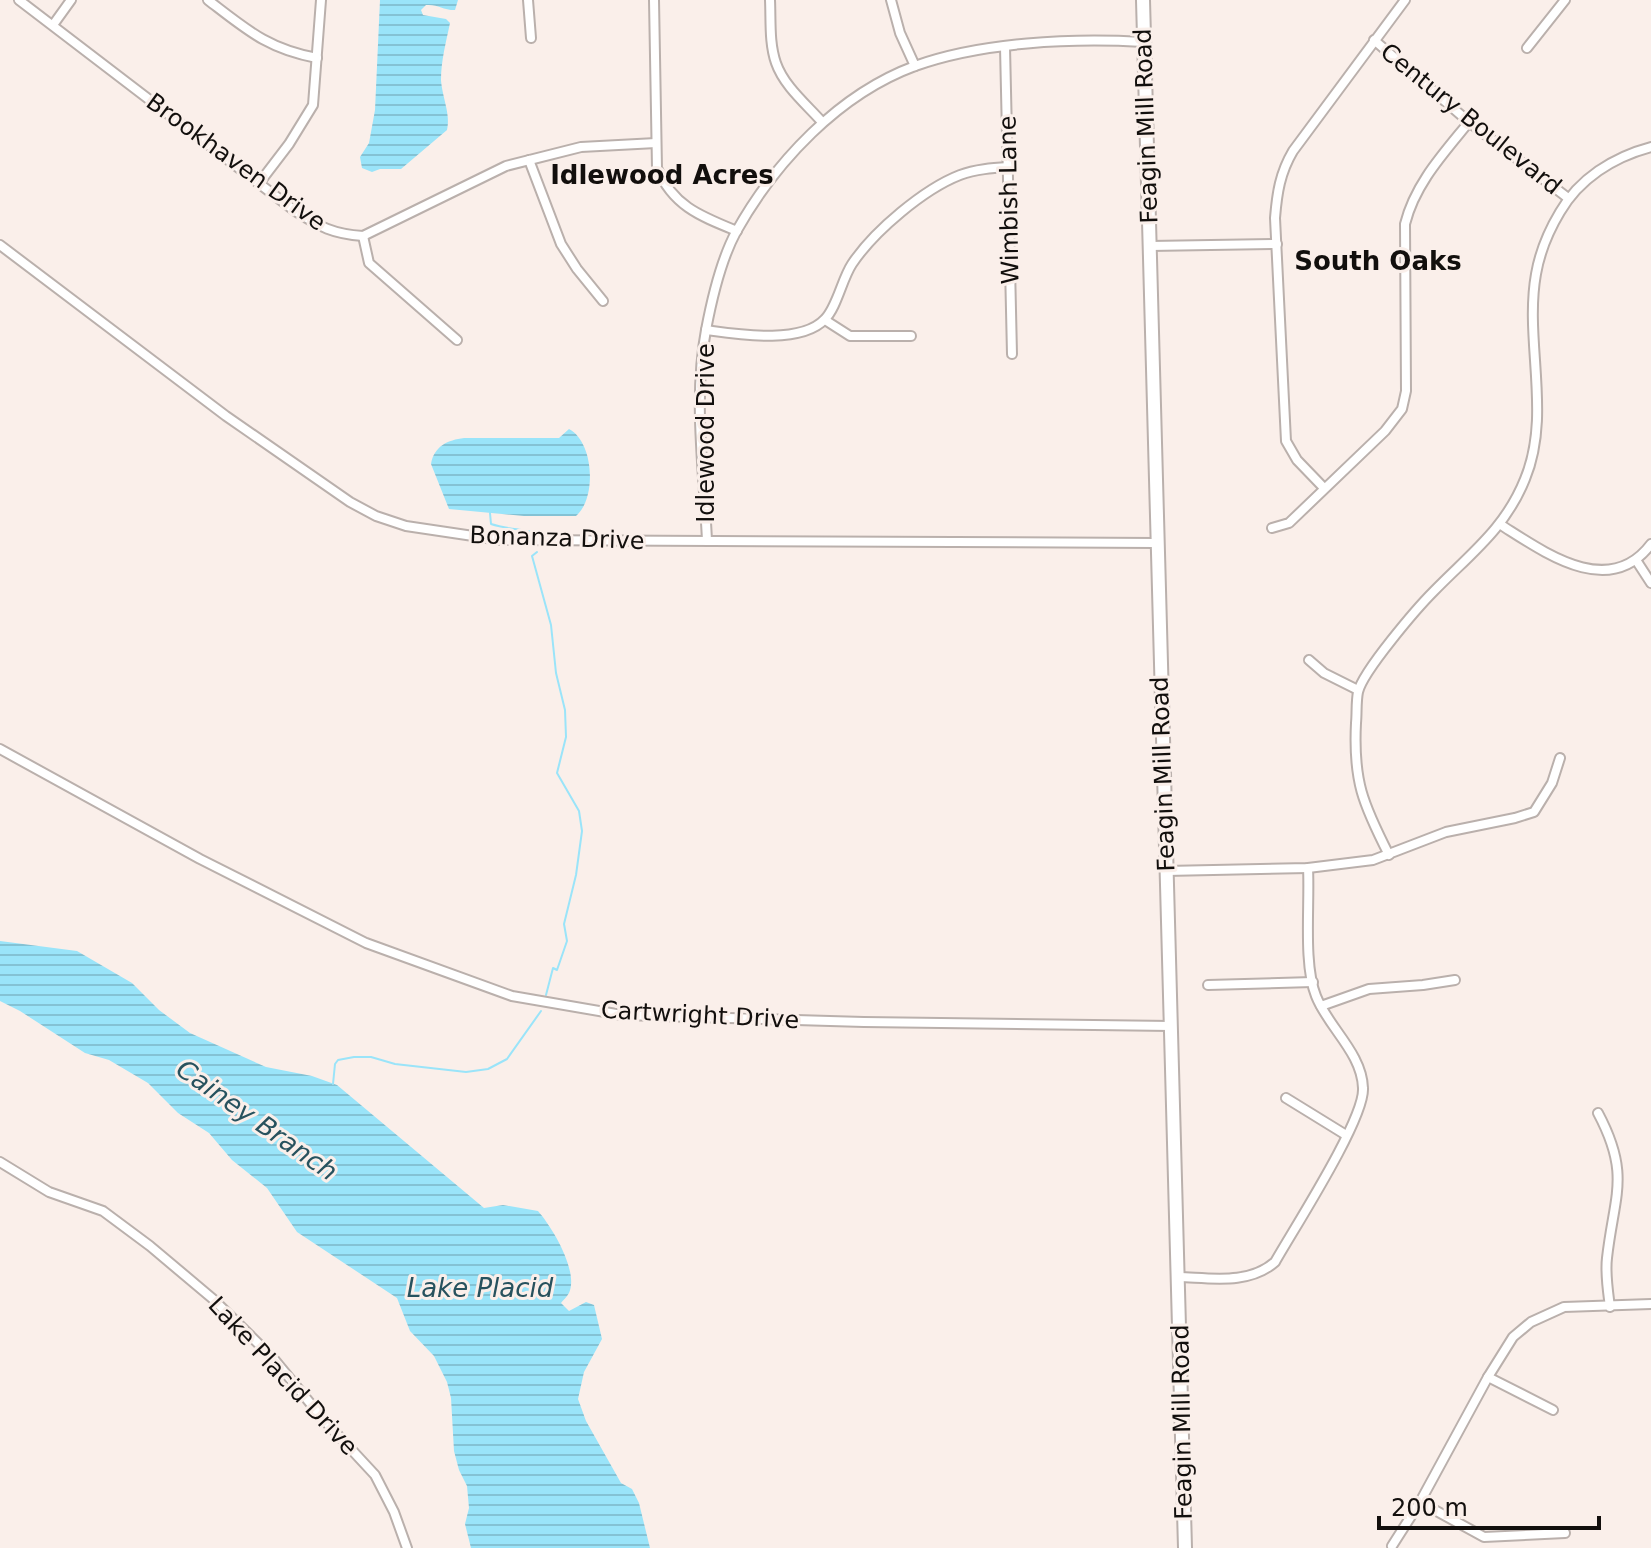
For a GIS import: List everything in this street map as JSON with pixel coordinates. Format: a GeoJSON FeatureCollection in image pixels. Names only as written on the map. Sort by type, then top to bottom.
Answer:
{"type":"FeatureCollection","features":[{"type":"Feature","properties":{"kind":"street","name":"Brookhaven Drive"},"geometry":{"type":"LineString","coordinates":[[19,0],[295,211],[325,230],[363,236]]}},
{"type":"Feature","properties":{"kind":"street"},"geometry":{"type":"LineString","coordinates":[[53,25],[71,0]]}},
{"type":"Feature","properties":{"kind":"street"},"geometry":{"type":"LineString","coordinates":[[208,0],[273,47],[317,58]]}},
{"type":"Feature","properties":{"kind":"street"},"geometry":{"type":"LineString","coordinates":[[260,182],[313,105],[321,0]]}},
{"type":"Feature","properties":{"kind":"street"},"geometry":{"type":"LineString","coordinates":[[528,0],[531,38]]}},
{"type":"Feature","properties":{"kind":"street"},"geometry":{"type":"LineString","coordinates":[[654,0],[657,168],[665,186],[678,201],[704,217],[737,231]]}},
{"type":"Feature","properties":{"kind":"street"},"geometry":{"type":"LineString","coordinates":[[770,0],[772,48],[776,64],[784,78],[822,122]]}},
{"type":"Feature","properties":{"kind":"street"},"geometry":{"type":"LineString","coordinates":[[891,0],[900,33],[915,66]]}},
{"type":"Feature","properties":{"kind":"street","name":"Feagin Mill Road"},"geometry":{"type":"LineString","coordinates":[[1143,0],[1185,1548]]}},
{"type":"Feature","properties":{"kind":"street"},"geometry":{"type":"LineString","coordinates":[[1324,488],[1297,460],[1286,441],[1275,218],[1278,189],[1283,168],[1405,0]]}},
{"type":"Feature","properties":{"kind":"street"},"geometry":{"type":"LineString","coordinates":[[1527,48],[1565,0]]}},
{"type":"Feature","properties":{"kind":"street","name":"Idlewood Drive"},"geometry":{"type":"LineString","coordinates":[[707,541],[701,410],[706,330],[737,231],[783,163],[822,122],[856,98],[915,66],[984,48],[1107,40],[1143,42]]}},
{"type":"Feature","properties":{"kind":"street","name":"Century Boulevard"},"geometry":{"type":"LineString","coordinates":[[1374,40],[1469,122],[1568,198]]}},
{"type":"Feature","properties":{"kind":"street","name":"Wimbish Lane"},"geometry":{"type":"LineString","coordinates":[[1005,47],[1012,354]]}},
{"type":"Feature","properties":{"kind":"street"},"geometry":{"type":"LineString","coordinates":[[1272,528],[1289,523],[1385,431],[1402,409],[1406,391],[1405,224],[1417,189],[1469,122]]}},
{"type":"Feature","properties":{"kind":"street"},"geometry":{"type":"LineString","coordinates":[[457,340],[369,263],[363,236],[444,198],[482,176],[529,160],[581,147],[656,143]]}},
{"type":"Feature","properties":{"kind":"street"},"geometry":{"type":"LineString","coordinates":[[1389,855],[1357,778],[1358,690],[1409,619],[1501,525],[1525,479],[1533,456],[1537,421],[1535,276],[1547,234],[1568,198],[1597,171],[1651,147]]}},
{"type":"Feature","properties":{"kind":"street"},"geometry":{"type":"LineString","coordinates":[[529,160],[561,244],[603,301]]}},
{"type":"Feature","properties":{"kind":"street"},"geometry":{"type":"LineString","coordinates":[[706,330],[761,338],[789,334],[825,320],[852,264],[892,219],[960,175],[987,168],[1009,167]]}},
{"type":"Feature","properties":{"kind":"street"},"geometry":{"type":"LineString","coordinates":[[1150,246],[1277,244]]}},
{"type":"Feature","properties":{"kind":"street","name":"Bonanza Drive"},"geometry":{"type":"LineString","coordinates":[[0,245],[226,416],[350,502],[376,516],[432,531],[500,540],[1156,543]]}},
{"type":"Feature","properties":{"kind":"street"},"geometry":{"type":"LineString","coordinates":[[825,320],[850,336],[911,336]]}},
{"type":"Feature","properties":{"kind":"street"},"geometry":{"type":"LineString","coordinates":[[1501,525],[1573,566],[1621,567],[1636,560],[1651,544]]}},
{"type":"Feature","properties":{"kind":"street"},"geometry":{"type":"LineString","coordinates":[[1636,560],[1651,583]]}},
{"type":"Feature","properties":{"kind":"street"},"geometry":{"type":"LineString","coordinates":[[1309,660],[1324,673],[1358,690]]}},
{"type":"Feature","properties":{"kind":"street","name":"Cartwright Drive"},"geometry":{"type":"LineString","coordinates":[[0,749],[200,859],[366,943],[512,996],[622,1015],[1171,1026]]}},
{"type":"Feature","properties":{"kind":"street"},"geometry":{"type":"LineString","coordinates":[[1166,871],[1308,868],[1353,864],[1389,855],[1446,832],[1534,812],[1552,783],[1560,758]]}},
{"type":"Feature","properties":{"kind":"street"},"geometry":{"type":"LineString","coordinates":[[1179,1277],[1244,1277],[1275,1262],[1356,1116],[1363,1088],[1358,1066],[1321,1006],[1313,982],[1308,868]]}},
{"type":"Feature","properties":{"kind":"street"},"geometry":{"type":"LineString","coordinates":[[1321,1006],[1369,989],[1455,980]]}},
{"type":"Feature","properties":{"kind":"street"},"geometry":{"type":"LineString","coordinates":[[1208,985],[1313,982]]}},
{"type":"Feature","properties":{"kind":"street"},"geometry":{"type":"LineString","coordinates":[[1286,1098],[1346,1135]]}},
{"type":"Feature","properties":{"kind":"street"},"geometry":{"type":"LineString","coordinates":[[1598,1113],[1612,1140],[1619,1174],[1606,1260],[1610,1307]]}},
{"type":"Feature","properties":{"kind":"street","name":"Lake Placid Drive"},"geometry":{"type":"LineString","coordinates":[[0,1162],[49,1192],[103,1211],[213,1299],[273,1358],[375,1475],[394,1512],[407,1548]]}},
{"type":"Feature","properties":{"kind":"street"},"geometry":{"type":"LineString","coordinates":[[1392,1546],[1513,1337],[1531,1322],[1564,1307],[1651,1304]]}},
{"type":"Feature","properties":{"kind":"street"},"geometry":{"type":"LineString","coordinates":[[1488,1377],[1553,1410]]}},
{"type":"Feature","properties":{"kind":"street"},"geometry":{"type":"LineString","coordinates":[[1420,1502],[1484,1537],[1565,1533]]}},
{"type":"Feature","properties":{"kind":"water"},"geometry":{"type":"Polygon","coordinates":[[[380,0],[458,0],[455,10],[426,5],[421,10],[423,15],[446,19],[450,23],[441,80],[448,118],[447,130],[401,169],[372,172],[362,168],[360,157],[369,143],[375,110],[380,0]]]}},
{"type":"Feature","properties":{"kind":"water"},"geometry":{"type":"Polygon","coordinates":[[[569,429],[584,446],[590,471],[587,497],[576,516],[524,516],[449,509],[431,464],[435,453],[443,445],[464,438],[559,438],[569,429]]]}},
{"type":"Feature","properties":{"kind":"water","name":"Lake Placid"},"geometry":{"type":"Polygon","coordinates":[[[0,941],[77,951],[132,983],[159,1010],[190,1033],[266,1067],[312,1076],[337,1085],[484,1208],[503,1205],[538,1211],[557,1238],[570,1273],[569,1293],[561,1303],[569,1311],[586,1302],[594,1305],[602,1339],[584,1372],[578,1399],[586,1421],[621,1483],[632,1489],[639,1503],[650,1548],[471,1548],[465,1524],[469,1508],[467,1486],[454,1451],[447,1382],[434,1356],[410,1331],[397,1298],[297,1232],[267,1188],[232,1160],[209,1133],[178,1113],[148,1083],[109,1060],[85,1053],[0,1001],[0,941]]]}},
{"type":"Feature","properties":{"kind":"waterway"},"geometry":{"type":"LineString","coordinates":[[490,513],[491,524],[537,533]]}},
{"type":"Feature","properties":{"kind":"waterway"},"geometry":{"type":"LineString","coordinates":[[537,552],[532,556],[551,625],[556,673],[565,710],[566,737],[557,773],[579,811],[582,831],[576,875],[564,924],[567,941],[557,970],[553,968],[546,995]]}},
{"type":"Feature","properties":{"kind":"waterway"},"geometry":{"type":"LineString","coordinates":[[333,1084],[338,1060],[354,1057],[466,1072],[488,1069],[507,1059],[541,1011]]}},
{"type":"Feature","properties":{"kind":"district","name":"Idlewood Acres"},"geometry":{"type":"Point","coordinates":[662,175]}},
{"type":"Feature","properties":{"kind":"district","name":"South Oaks"},"geometry":{"type":"Point","coordinates":[1378,261]}},
{"type":"Feature","properties":{"kind":"water label","name":"Cainey Branch"},"geometry":{"type":"Point","coordinates":[257,1120]}}]}
